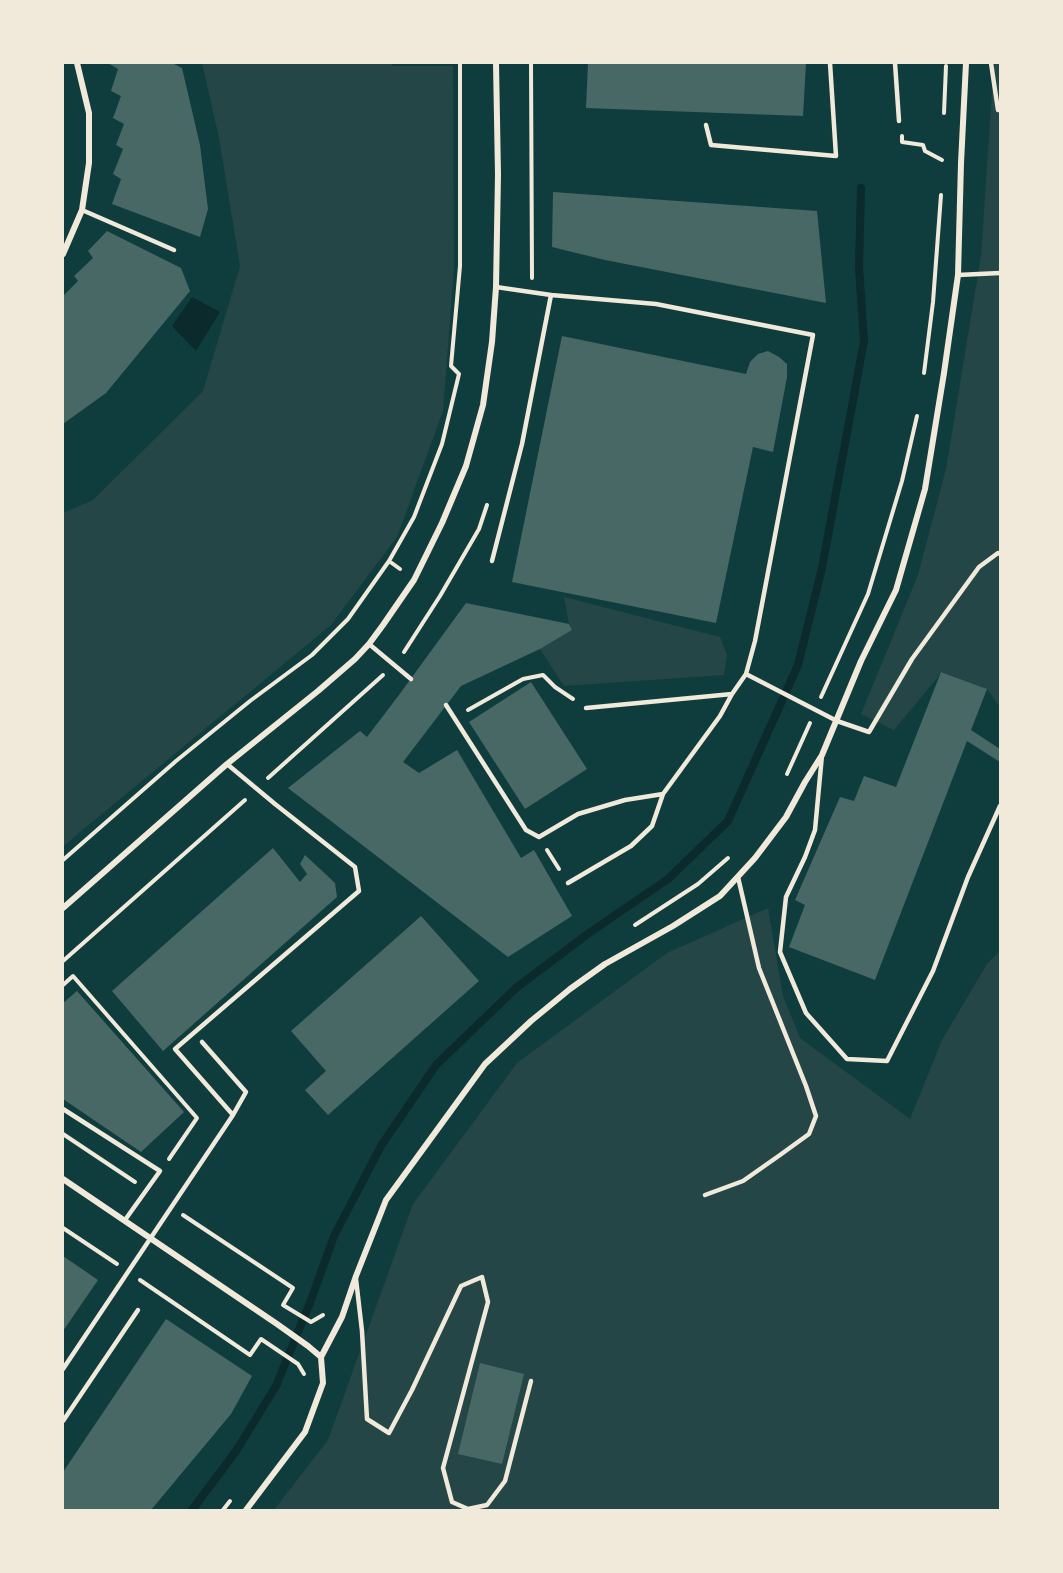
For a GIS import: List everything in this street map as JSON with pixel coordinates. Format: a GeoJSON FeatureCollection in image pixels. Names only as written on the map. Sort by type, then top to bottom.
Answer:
{"type":"FeatureCollection","features":[{"type":"Feature","properties":{"kind":"street"},"geometry":{"type":"LineString","coordinates":[[63,254],[82,210],[89,163],[89,113],[77,63]]}},
{"type":"Feature","properties":{"kind":"street"},"geometry":{"type":"LineString","coordinates":[[63,908],[227,764],[355,659],[369,644],[414,580],[442,523],[466,466],[483,405],[492,342],[496,287],[498,175],[496,63]]}},
{"type":"Feature","properties":{"kind":"street"},"geometry":{"type":"LineString","coordinates":[[246,1510],[305,1432],[323,1383],[321,1357],[342,1317],[386,1200],[485,1064],[531,1021],[570,989],[605,964],[673,926],[720,896],[786,817],[822,755],[861,661],[896,590],[925,489],[958,274],[966,63]]}},
{"type":"Feature","properties":{"kind":"street"},"geometry":{"type":"LineString","coordinates":[[63,1179],[277,1324],[321,1357]]}},
{"type":"Feature","properties":{"kind":"lane"},"geometry":{"type":"LineString","coordinates":[[706,125],[711,145],[836,156],[830,63]]}},
{"type":"Feature","properties":{"kind":"lane"},"geometry":{"type":"LineString","coordinates":[[895,63],[899,121]]}},
{"type":"Feature","properties":{"kind":"lane"},"geometry":{"type":"LineString","coordinates":[[992,63],[998,110],[1000,111]]}},
{"type":"Feature","properties":{"kind":"lane"},"geometry":{"type":"LineString","coordinates":[[82,210],[174,250]]}},
{"type":"Feature","properties":{"kind":"lane"},"geometry":{"type":"LineString","coordinates":[[958,274],[1000,273]]}},
{"type":"Feature","properties":{"kind":"lane"},"geometry":{"type":"LineString","coordinates":[[496,287],[551,295],[656,304],[813,336],[755,641],[746,674],[720,716],[663,794],[652,826],[631,846],[568,883]]}},
{"type":"Feature","properties":{"kind":"lane"},"geometry":{"type":"LineString","coordinates":[[492,561],[522,444],[551,295]]}},
{"type":"Feature","properties":{"kind":"lane"},"geometry":{"type":"LineString","coordinates":[[746,674],[837,721],[869,732],[912,659],[972,576],[979,567],[998,553],[1000,554]]}},
{"type":"Feature","properties":{"kind":"lane"},"geometry":{"type":"LineString","coordinates":[[369,644],[411,679]]}},
{"type":"Feature","properties":{"kind":"lane"},"geometry":{"type":"LineString","coordinates":[[586,708],[732,694]]}},
{"type":"Feature","properties":{"kind":"lane"},"geometry":{"type":"LineString","coordinates":[[446,705],[526,830],[539,837],[578,814],[625,800],[663,794]]}},
{"type":"Feature","properties":{"kind":"lane"},"geometry":{"type":"LineString","coordinates":[[822,755],[815,830],[786,897],[780,952],[806,1013],[847,1059],[887,1061],[933,970],[968,877],[1000,806]]}},
{"type":"Feature","properties":{"kind":"lane"},"geometry":{"type":"LineString","coordinates":[[227,764],[355,867],[359,891],[175,1049],[233,1115]]}},
{"type":"Feature","properties":{"kind":"lane"},"geometry":{"type":"LineString","coordinates":[[705,1195],[743,1181],[780,1155],[809,1134],[816,1116],[759,968],[738,877]]}},
{"type":"Feature","properties":{"kind":"lane"},"geometry":{"type":"LineString","coordinates":[[63,1369],[152,1238],[246,1092],[202,1042]]}},
{"type":"Feature","properties":{"kind":"lane"},"geometry":{"type":"LineString","coordinates":[[63,1108],[160,1171],[125,1220]]}},
{"type":"Feature","properties":{"kind":"lane"},"geometry":{"type":"LineString","coordinates":[[356,1276],[363,1331],[367,1419],[389,1433],[461,1286],[482,1277],[488,1302],[443,1468],[452,1502],[468,1509],[487,1504],[505,1481],[531,1381]]}},
{"type":"Feature","properties":{"kind":"lane"},"geometry":{"type":"LineString","coordinates":[[63,1421],[138,1310]]}},
{"type":"Feature","properties":{"kind":"path"},"geometry":{"type":"LineString","coordinates":[[63,860],[176,761],[250,701],[312,655],[348,619],[388,561],[414,517],[442,444],[459,374],[451,366],[460,266],[460,63]]}},
{"type":"Feature","properties":{"kind":"path"},"geometry":{"type":"LineString","coordinates":[[531,63],[532,292]]}},
{"type":"Feature","properties":{"kind":"path"},"geometry":{"type":"LineString","coordinates":[[899,121],[902,141],[923,145],[925,151],[942,160]]}},
{"type":"Feature","properties":{"kind":"path"},"geometry":{"type":"LineString","coordinates":[[63,961],[395,665],[440,596],[479,529],[490,495]]}},
{"type":"Feature","properties":{"kind":"path"},"geometry":{"type":"LineString","coordinates":[[454,717],[523,679],[543,675],[555,687],[586,708]]}},
{"type":"Feature","properties":{"kind":"path"},"geometry":{"type":"LineString","coordinates":[[539,837],[568,883]]}},
{"type":"Feature","properties":{"kind":"path"},"geometry":{"type":"LineString","coordinates":[[63,985],[73,976],[197,1118],[160,1171]]}},
{"type":"Feature","properties":{"kind":"path"},"geometry":{"type":"LineString","coordinates":[[63,1228],[249,1355],[261,1339],[297,1364],[305,1375]]}},
{"type":"Feature","properties":{"kind":"path"},"geometry":{"type":"LineString","coordinates":[[283,1305],[311,1322]]}},
{"type":"Feature","properties":{"kind":"path"},"geometry":{"type":"LineString","coordinates":[[223,1510],[236,1493]]}},
{"type":"Feature","properties":{"kind":"shaded area"},"geometry":{"type":"Polygon","coordinates":[[[202,63],[391,63],[392,66],[453,66],[454,268],[443,411],[397,537],[331,625],[63,847],[63,513],[93,500],[203,391],[240,266],[219,138],[202,63]]]}},
{"type":"Feature","properties":{"kind":"shaded area"},"geometry":{"type":"Polygon","coordinates":[[[994,63],[1000,63],[1000,707],[987,689],[942,672],[894,730],[861,714],[918,575],[946,469],[981,256],[994,63]]]}},
{"type":"Feature","properties":{"kind":"shaded area"},"geometry":{"type":"Polygon","coordinates":[[[192,297],[220,312],[196,351],[172,326],[192,297]]]}},
{"type":"Feature","properties":{"kind":"shaded area"},"geometry":{"type":"Polygon","coordinates":[[[564,597],[720,637],[727,655],[724,675],[564,686],[540,649],[572,630],[564,597]]]}},
{"type":"Feature","properties":{"kind":"shaded area"},"geometry":{"type":"Polygon","coordinates":[[[768,908],[783,996],[800,1038],[910,1119],[942,1040],[987,964],[1000,951],[1000,1510],[274,1510],[328,1440],[413,1204],[517,1063],[667,953],[768,908]]]}},
{"type":"Feature","properties":{"kind":"building"},"geometry":{"type":"Polygon","coordinates":[[[108,63],[172,63],[182,68],[200,145],[208,209],[200,237],[112,204],[121,179],[113,174],[123,149],[116,145],[124,124],[113,118],[121,96],[111,91],[118,69],[108,63]]]}},
{"type":"Feature","properties":{"kind":"building"},"geometry":{"type":"Polygon","coordinates":[[[588,63],[806,63],[803,116],[586,108],[588,63]]]}},
{"type":"Feature","properties":{"kind":"building"},"geometry":{"type":"Polygon","coordinates":[[[553,192],[817,211],[826,303],[605,260],[552,247],[553,192]]]}},
{"type":"Feature","properties":{"kind":"building"},"geometry":{"type":"Polygon","coordinates":[[[107,231],[181,268],[190,291],[106,393],[63,424],[63,296],[78,281],[74,276],[93,258],[88,251],[107,231]]]}},
{"type":"Feature","properties":{"kind":"building"},"geometry":{"type":"Polygon","coordinates":[[[562,336],[746,374],[750,362],[758,354],[768,351],[787,364],[787,377],[773,452],[753,447],[716,623],[512,582],[562,336]]]}},
{"type":"Feature","properties":{"kind":"building"},"geometry":{"type":"Polygon","coordinates":[[[466,603],[569,624],[572,630],[540,649],[461,686],[403,762],[419,773],[457,750],[521,858],[534,850],[572,916],[508,957],[288,788],[360,731],[367,737],[466,603]]]}},
{"type":"Feature","properties":{"kind":"building"},"geometry":{"type":"Polygon","coordinates":[[[941,672],[987,689],[971,730],[1000,749],[1000,762],[967,741],[875,980],[789,947],[805,905],[795,900],[840,797],[854,801],[864,776],[896,787],[941,672]]]}},
{"type":"Feature","properties":{"kind":"building"},"geometry":{"type":"Polygon","coordinates":[[[531,682],[587,769],[525,809],[469,722],[531,682]]]}},
{"type":"Feature","properties":{"kind":"building"},"geometry":{"type":"Polygon","coordinates":[[[273,848],[300,882],[307,874],[300,864],[305,855],[335,883],[337,897],[163,1051],[112,991],[273,848]]]}},
{"type":"Feature","properties":{"kind":"building"},"geometry":{"type":"Polygon","coordinates":[[[421,916],[479,981],[328,1115],[305,1090],[326,1071],[291,1031],[421,916]]]}},
{"type":"Feature","properties":{"kind":"building"},"geometry":{"type":"Polygon","coordinates":[[[77,991],[184,1112],[141,1152],[63,1099],[63,1003],[77,991]]]}},
{"type":"Feature","properties":{"kind":"building"},"geometry":{"type":"Polygon","coordinates":[[[63,1256],[98,1280],[63,1331],[63,1256]]]}},
{"type":"Feature","properties":{"kind":"building"},"geometry":{"type":"Polygon","coordinates":[[[166,1319],[252,1376],[231,1414],[151,1510],[63,1510],[63,1472],[166,1319]]]}},
{"type":"Feature","properties":{"kind":"building"},"geometry":{"type":"Polygon","coordinates":[[[480,1363],[524,1374],[502,1464],[458,1454],[480,1363]]]}},
{"type":"Feature","properties":{"kind":"waterway"},"geometry":{"type":"LineString","coordinates":[[192,1510],[236,1451],[276,1386],[334,1236],[381,1146],[436,1065],[516,988],[589,933],[668,879],[728,821],[798,665],[822,568],[864,341],[859,267],[861,188]]}}]}
